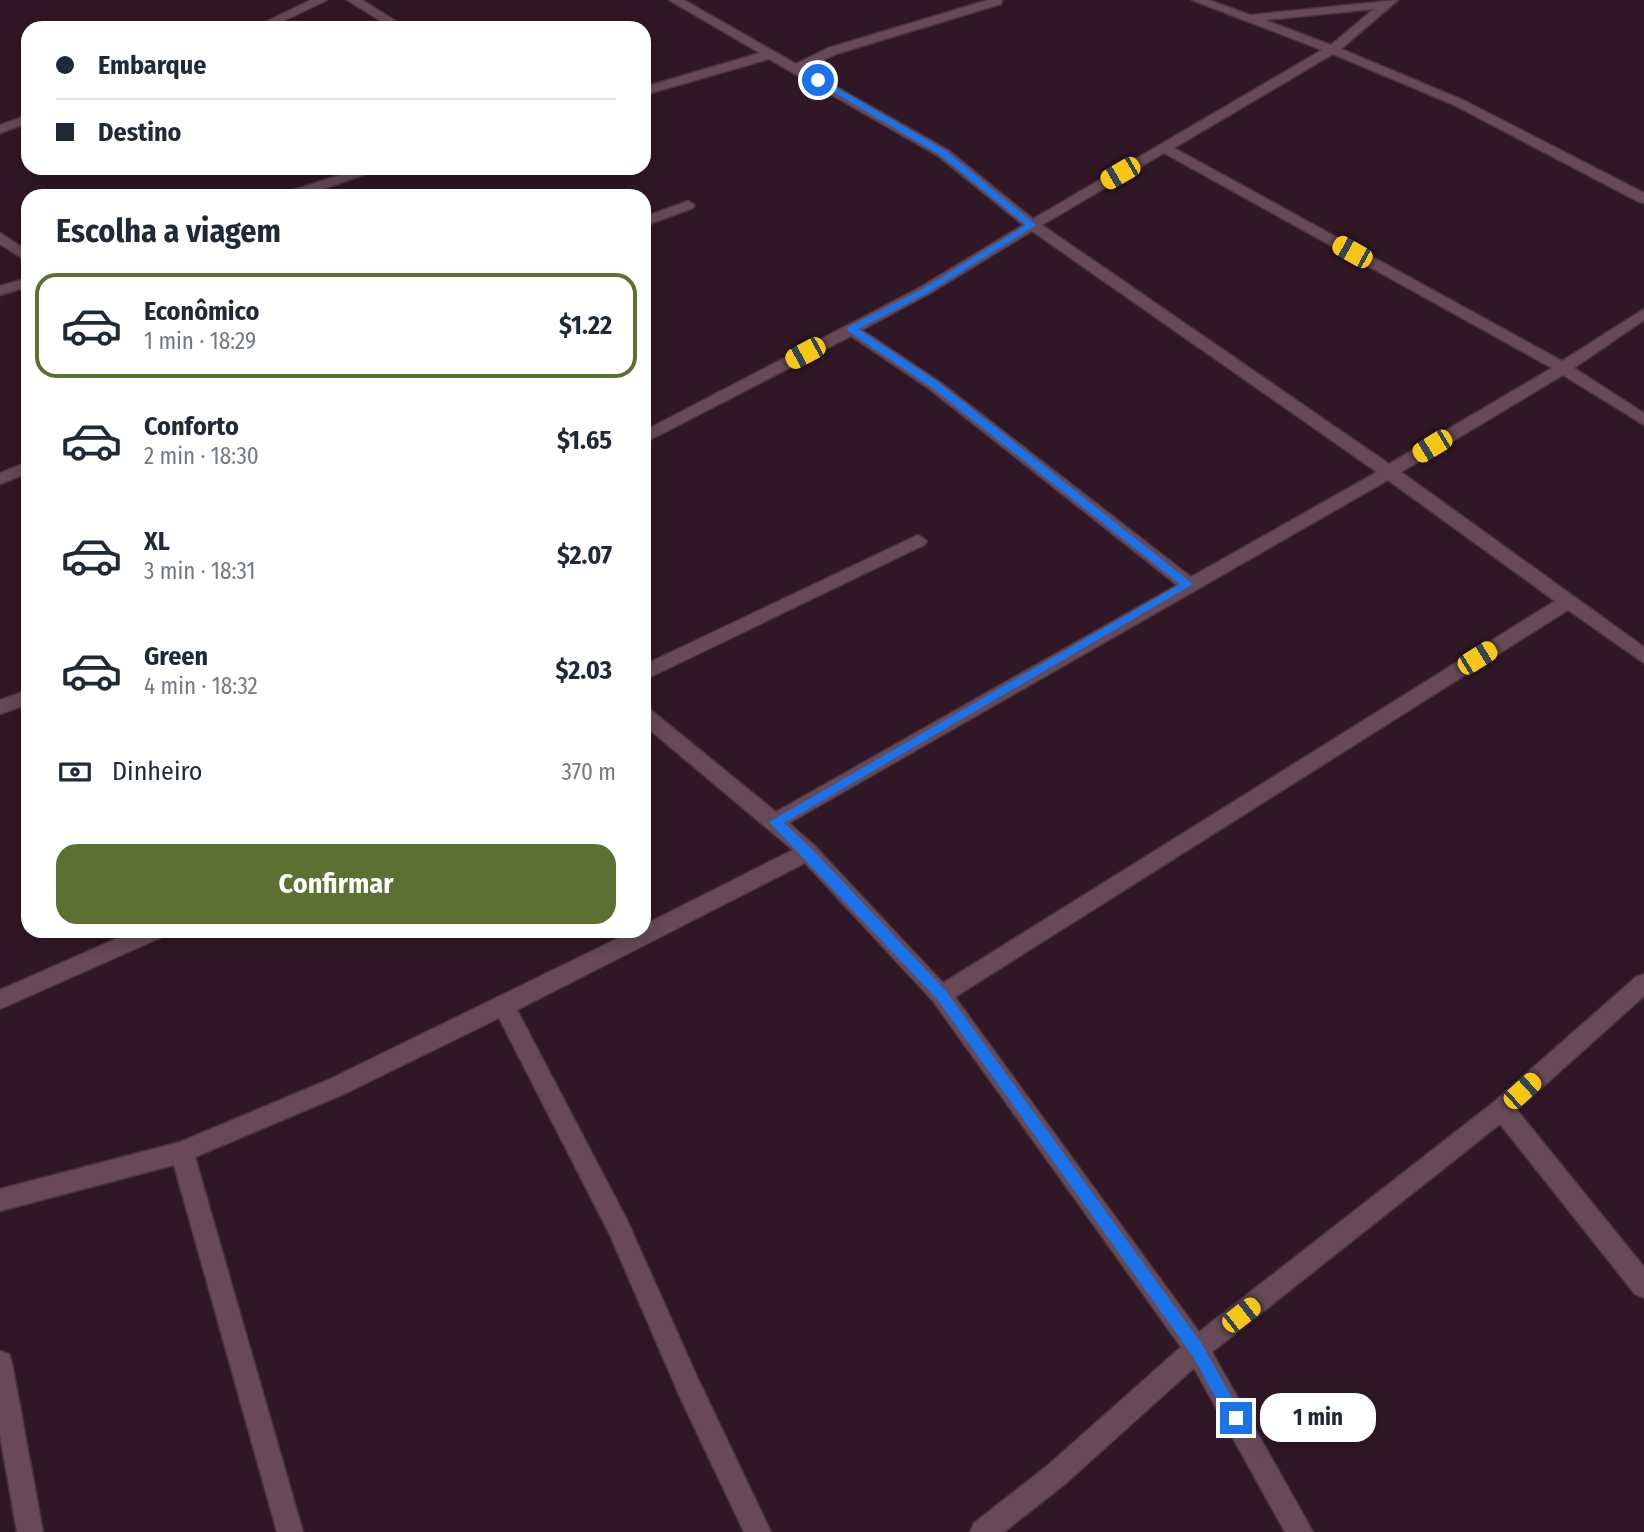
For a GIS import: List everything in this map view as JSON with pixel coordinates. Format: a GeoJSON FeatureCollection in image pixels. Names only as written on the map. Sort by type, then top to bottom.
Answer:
{"type":"FeatureCollection","features":[{"type":"Feature","properties":{"kind":"street"},"geometry":{"type":"LineString","coordinates":[[274,21],[321,0]]}},
{"type":"Feature","properties":{"kind":"street"},"geometry":{"type":"LineString","coordinates":[[353,0],[389,21]]}},
{"type":"Feature","properties":{"kind":"street"},"geometry":{"type":"LineString","coordinates":[[675,0],[943,153],[1032,225],[1389,472],[1570,600],[1644,656]]}},
{"type":"Feature","properties":{"kind":"street"},"geometry":{"type":"LineString","coordinates":[[1198,0],[1333,49],[1432,90],[1519,132],[1644,200]]}},
{"type":"Feature","properties":{"kind":"street"},"geometry":{"type":"LineString","coordinates":[[797,68],[832,51],[997,1]]}},
{"type":"Feature","properties":{"kind":"street"},"geometry":{"type":"LineString","coordinates":[[1249,18],[1390,2]]}},
{"type":"Feature","properties":{"kind":"street"},"geometry":{"type":"LineString","coordinates":[[651,434],[924,292],[1032,225],[1333,49],[1390,2]]}},
{"type":"Feature","properties":{"kind":"street"},"geometry":{"type":"LineString","coordinates":[[651,89],[768,55]]}},
{"type":"Feature","properties":{"kind":"street"},"geometry":{"type":"LineString","coordinates":[[0,129],[21,122]]}},
{"type":"Feature","properties":{"kind":"street"},"geometry":{"type":"LineString","coordinates":[[1164,148],[1563,368],[1644,420]]}},
{"type":"Feature","properties":{"kind":"street"},"geometry":{"type":"LineString","coordinates":[[311,189],[354,175]]}},
{"type":"Feature","properties":{"kind":"street"},"geometry":{"type":"LineString","coordinates":[[651,219],[688,205]]}},
{"type":"Feature","properties":{"kind":"street"},"geometry":{"type":"LineString","coordinates":[[0,237],[21,253]]}},
{"type":"Feature","properties":{"kind":"street"},"geometry":{"type":"LineString","coordinates":[[0,291],[21,284]]}},
{"type":"Feature","properties":{"kind":"street"},"geometry":{"type":"LineString","coordinates":[[775,822],[1188,584],[1389,472],[1563,368],[1644,313]]}},
{"type":"Feature","properties":{"kind":"street"},"geometry":{"type":"LineString","coordinates":[[851,329],[934,384],[1188,584]]}},
{"type":"Feature","properties":{"kind":"street"},"geometry":{"type":"LineString","coordinates":[[0,479],[21,470]]}},
{"type":"Feature","properties":{"kind":"street"},"geometry":{"type":"LineString","coordinates":[[651,670],[918,541]]}},
{"type":"Feature","properties":{"kind":"street"},"geometry":{"type":"LineString","coordinates":[[941,995],[1570,600]]}},
{"type":"Feature","properties":{"kind":"street"},"geometry":{"type":"LineString","coordinates":[[0,707],[21,700]]}},
{"type":"Feature","properties":{"kind":"street"},"geometry":{"type":"LineString","coordinates":[[651,721],[808,852],[941,995],[1197,1349],[1300,1532]]}},
{"type":"Feature","properties":{"kind":"street"},"geometry":{"type":"LineString","coordinates":[[651,932],[808,852]]}},
{"type":"Feature","properties":{"kind":"street"},"geometry":{"type":"LineString","coordinates":[[0,1000],[140,938]]}},
{"type":"Feature","properties":{"kind":"street"},"geometry":{"type":"LineString","coordinates":[[0,1200],[182,1152],[336,1087],[638,938]]}},
{"type":"Feature","properties":{"kind":"street"},"geometry":{"type":"LineString","coordinates":[[983,1532],[1056,1475],[1197,1349],[1502,1109],[1644,983]]}},
{"type":"Feature","properties":{"kind":"street"},"geometry":{"type":"LineString","coordinates":[[504,1006],[618,1228],[689,1388],[758,1532]]}},
{"type":"Feature","properties":{"kind":"street"},"geometry":{"type":"LineString","coordinates":[[1502,1109],[1644,1286]]}},
{"type":"Feature","properties":{"kind":"street"},"geometry":{"type":"LineString","coordinates":[[182,1152],[290,1532]]}},
{"type":"Feature","properties":{"kind":"street"},"geometry":{"type":"LineString","coordinates":[[0,1363],[30,1532]]}},
{"type":"Feature","properties":{"kind":"route"},"geometry":{"type":"LineString","coordinates":[[818,80],[943,153],[1032,225],[924,292],[851,329],[934,384],[1188,584],[775,822],[808,852],[941,995],[1197,1349],[1236,1418]]}}]}
